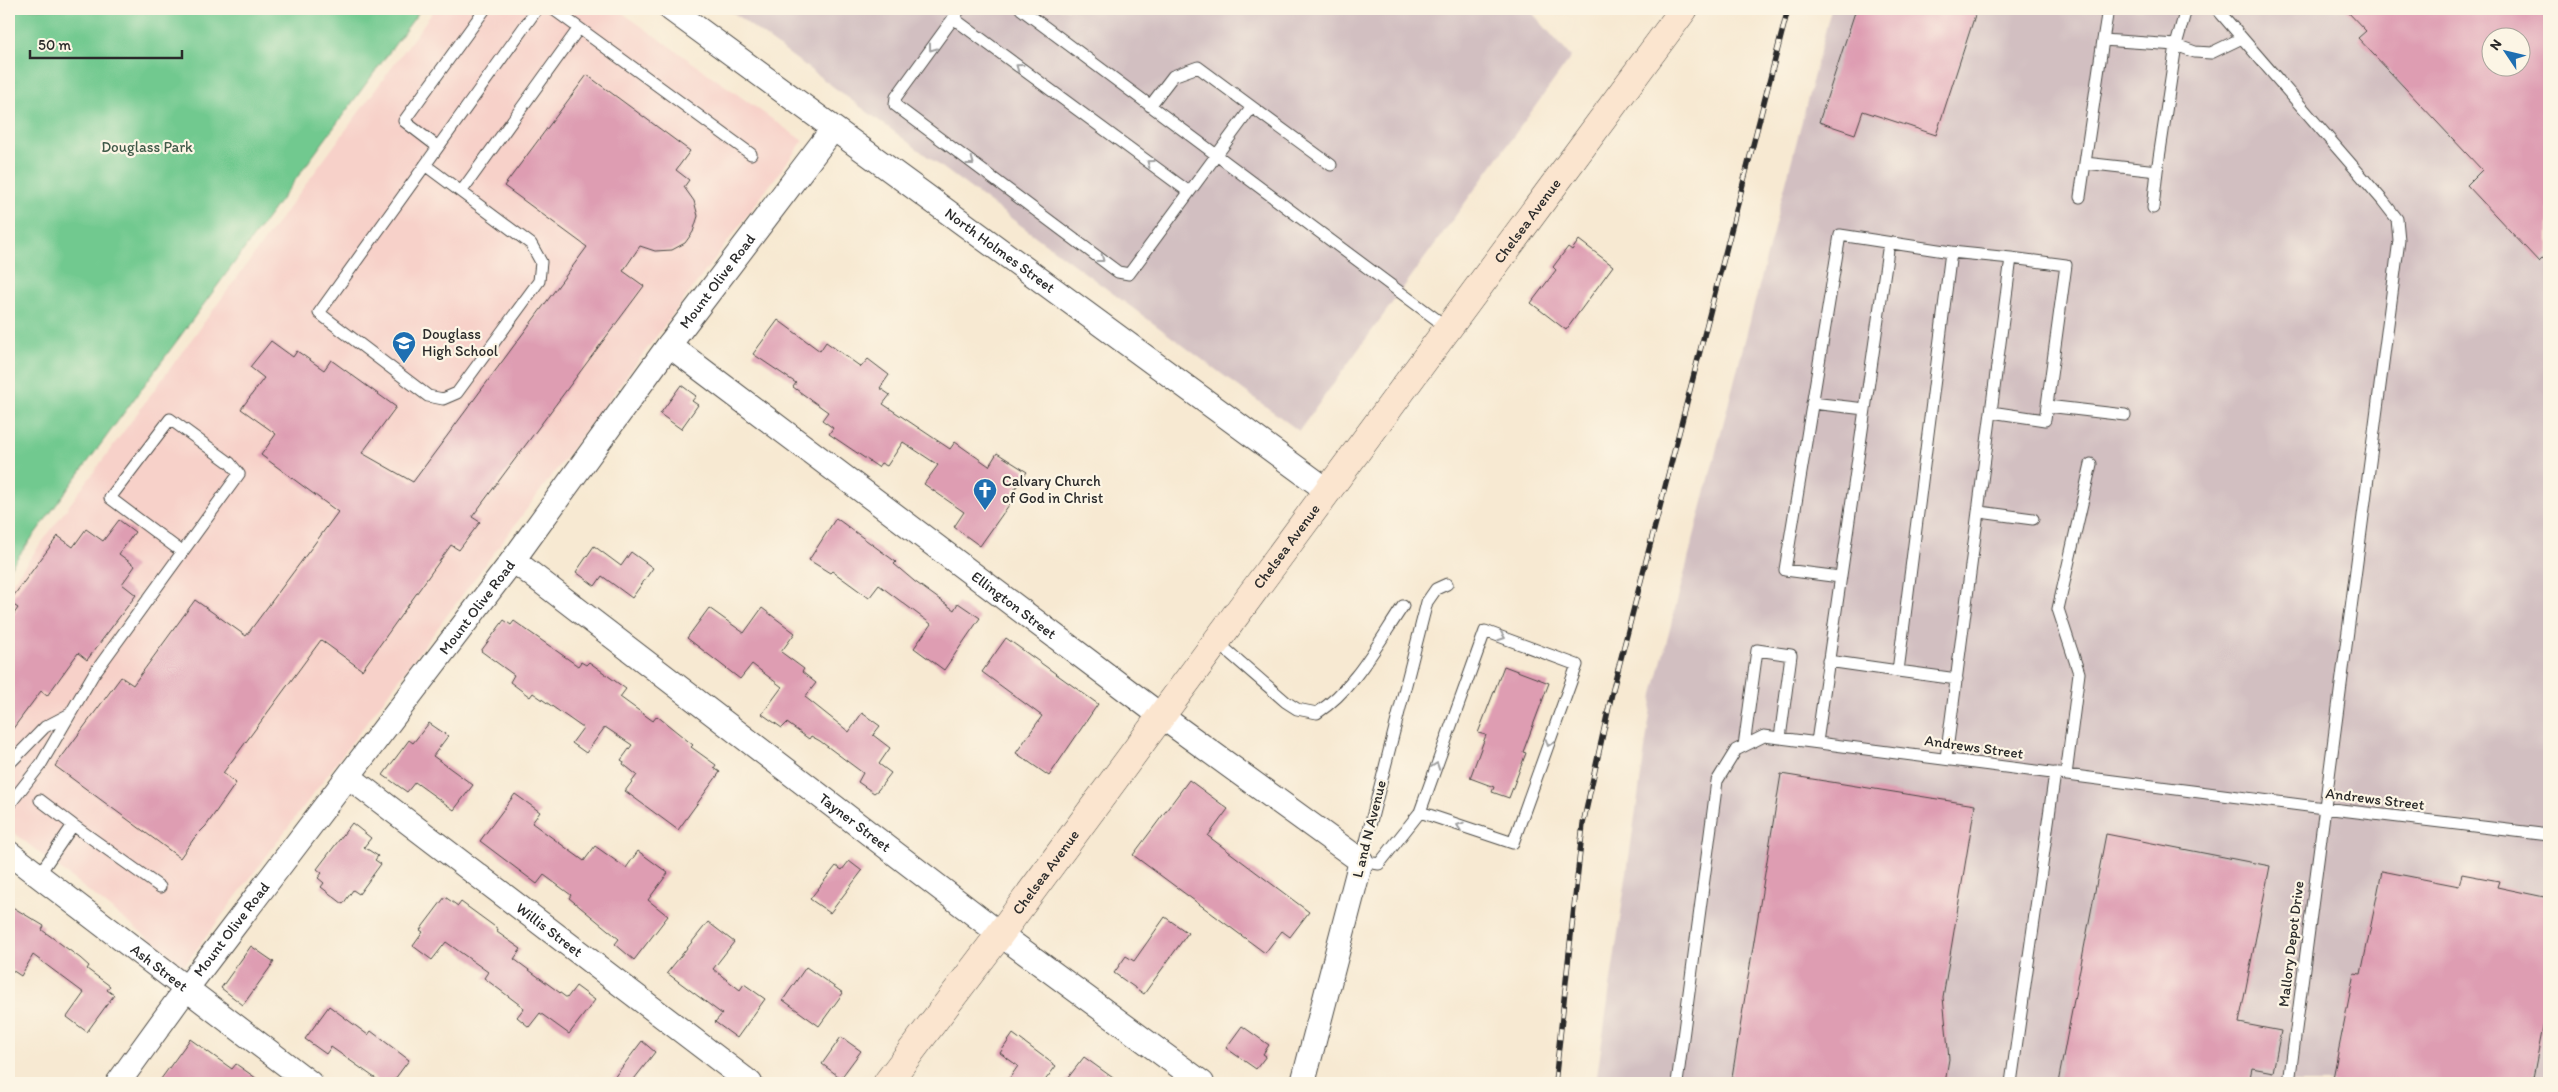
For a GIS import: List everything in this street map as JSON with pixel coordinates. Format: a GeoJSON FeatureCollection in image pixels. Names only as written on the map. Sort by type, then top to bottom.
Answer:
{"type":"FeatureCollection","features":[{"type":"Feature","properties":{"kind":"main road","name":"Chelsea Avenue"},"geometry":{"type":"LineString","coordinates":[[887,1083],[1000,934],[1449,329],[1684,9]]}},
{"type":"Feature","properties":{"kind":"street","name":"North Holmes Street"},"geometry":{"type":"LineString","coordinates":[[671,9],[832,129],[1328,491]]}},
{"type":"Feature","properties":{"kind":"street","name":"Mount Olive Road"},"geometry":{"type":"LineString","coordinates":[[118,1083],[186,989],[513,560],[669,345],[832,129]]}},
{"type":"Feature","properties":{"kind":"street","name":"Ellington Street"},"geometry":{"type":"LineString","coordinates":[[669,345],[1161,716],[1361,861]]}},
{"type":"Feature","properties":{"kind":"street","name":"Tayner Street"},"geometry":{"type":"LineString","coordinates":[[513,560],[1000,934],[1200,1083]]}},
{"type":"Feature","properties":{"kind":"street","name":"Willis Street"},"geometry":{"type":"LineString","coordinates":[[349,777],[750,1083]]}},
{"type":"Feature","properties":{"kind":"street","name":"Ash Street"},"geometry":{"type":"LineString","coordinates":[[9,853],[310,1083]]}},
{"type":"Feature","properties":{"kind":"street","name":"L and N Avenue"},"geometry":{"type":"LineString","coordinates":[[1304,1083],[1361,861]]}},
{"type":"Feature","properties":{"kind":"lane"},"geometry":{"type":"LineString","coordinates":[[438,147],[404,121],[485,9]]}},
{"type":"Feature","properties":{"kind":"lane"},"geometry":{"type":"LineString","coordinates":[[425,165],[530,244],[541,262],[539,281],[457,393],[443,398],[428,396],[320,313],[425,165],[537,9]]}},
{"type":"Feature","properties":{"kind":"lane"},"geometry":{"type":"LineString","coordinates":[[553,9],[751,154]]}},
{"type":"Feature","properties":{"kind":"lane"},"geometry":{"type":"LineString","coordinates":[[1021,9],[1449,329]]}},
{"type":"Feature","properties":{"kind":"lane"},"geometry":{"type":"LineString","coordinates":[[2080,197],[2108,9]]}},
{"type":"Feature","properties":{"kind":"lane"},"geometry":{"type":"LineString","coordinates":[[2153,208],[2176,45],[2186,9]]}},
{"type":"Feature","properties":{"kind":"lane","name":"Mallory Depot Drive"},"geometry":{"type":"LineString","coordinates":[[2217,9],[2383,201],[2396,219],[2399,240],[2289,1083]]}},
{"type":"Feature","properties":{"kind":"lane"},"geometry":{"type":"LineString","coordinates":[[1189,192],[957,13],[896,97],[895,105],[1118,272],[1129,274],[1252,107]]}},
{"type":"Feature","properties":{"kind":"lane"},"geometry":{"type":"LineString","coordinates":[[461,192],[579,28]]}},
{"type":"Feature","properties":{"kind":"lane"},"geometry":{"type":"LineString","coordinates":[[2103,40],[2176,45],[2195,52],[2211,53],[2242,38]]}},
{"type":"Feature","properties":{"kind":"lane"},"geometry":{"type":"LineString","coordinates":[[1150,106],[1173,76],[1198,67],[1331,165]]}},
{"type":"Feature","properties":{"kind":"lane"},"geometry":{"type":"LineString","coordinates":[[2085,163],[2157,171]]}},
{"type":"Feature","properties":{"kind":"lane"},"geometry":{"type":"LineString","coordinates":[[1840,577],[1785,570],[1840,235],[1951,252],[2066,265],[2045,420],[1991,412]]}},
{"type":"Feature","properties":{"kind":"lane"},"geometry":{"type":"LineString","coordinates":[[1816,742],[1889,243]]}},
{"type":"Feature","properties":{"kind":"lane"},"geometry":{"type":"LineString","coordinates":[[1898,671],[1951,252]]}},
{"type":"Feature","properties":{"kind":"lane"},"geometry":{"type":"LineString","coordinates":[[1946,758],[1980,512],[2010,258]]}},
{"type":"Feature","properties":{"kind":"lane"},"geometry":{"type":"LineString","coordinates":[[1812,403],[1865,409]]}},
{"type":"Feature","properties":{"kind":"lane"},"geometry":{"type":"LineString","coordinates":[[2047,406],[2125,415]]}},
{"type":"Feature","properties":{"kind":"lane"},"geometry":{"type":"LineString","coordinates":[[9,805],[13,791],[41,764],[93,675],[239,474],[230,463],[170,419],[110,498],[182,552]]}},
{"type":"Feature","properties":{"kind":"lane"},"geometry":{"type":"LineString","coordinates":[[2011,1083],[2060,774],[2079,673],[2058,609],[2092,464]]}},
{"type":"Feature","properties":{"kind":"lane"},"geometry":{"type":"LineString","coordinates":[[1980,512],[2033,519]]}},
{"type":"Feature","properties":{"kind":"lane","name":"L and N Avenue"},"geometry":{"type":"LineString","coordinates":[[1361,861],[1428,602],[1436,589],[1447,584]]}},
{"type":"Feature","properties":{"kind":"lane"},"geometry":{"type":"LineString","coordinates":[[1216,641],[1291,706],[1317,713],[1330,704],[1360,670],[1403,606]]}},
{"type":"Feature","properties":{"kind":"lane"},"geometry":{"type":"LineString","coordinates":[[1361,861],[1379,864],[1420,812],[1484,631],[1577,665],[1513,843],[1420,812]]}},
{"type":"Feature","properties":{"kind":"lane"},"geometry":{"type":"LineString","coordinates":[[1744,746],[1757,650],[1791,655],[1780,738]]}},
{"type":"Feature","properties":{"kind":"lane"},"geometry":{"type":"LineString","coordinates":[[1828,661],[1957,679]]}},
{"type":"Feature","properties":{"kind":"lane"},"geometry":{"type":"LineString","coordinates":[[10,762],[45,727],[70,714]]}},
{"type":"Feature","properties":{"kind":"lane","name":"Andrews Street"},"geometry":{"type":"LineString","coordinates":[[1678,1083],[1717,781],[1736,750],[1764,736],[2549,835]]}},
{"type":"Feature","properties":{"kind":"lane"},"geometry":{"type":"LineString","coordinates":[[40,800],[160,887]]}},
{"type":"Feature","properties":{"kind":"lane"},"geometry":{"type":"LineString","coordinates":[[38,876],[73,825]]}},
{"type":"Feature","properties":{"kind":"shaded area","name":"Douglass High School"},"geometry":{"type":"Polygon","coordinates":[[[435,9],[617,9],[803,141],[184,966],[9,829],[9,587],[435,9]]]}},
{"type":"Feature","properties":{"kind":"shaded area"},"geometry":{"type":"Polygon","coordinates":[[[728,9],[1529,9],[1571,57],[1299,431],[728,9]]]}},
{"type":"Feature","properties":{"kind":"shaded area"},"geometry":{"type":"Polygon","coordinates":[[[1831,9],[2549,9],[2549,1083],[1596,1083],[1653,694],[1831,9]]]}},
{"type":"Feature","properties":{"kind":"green space","name":"Douglass Park"},"geometry":{"type":"Polygon","coordinates":[[[9,9],[421,9],[9,569],[9,9]]]}},
{"type":"Feature","properties":{"kind":"building"},"geometry":{"type":"Polygon","coordinates":[[[1856,9],[1977,9],[1936,135],[1863,111],[1855,134],[1819,122],[1856,9]]]}},
{"type":"Feature","properties":{"kind":"building"},"geometry":{"type":"Polygon","coordinates":[[[2345,9],[2549,9],[2549,252],[2539,262],[2467,185],[2482,170],[2358,38],[2366,31],[2345,9]]]}},
{"type":"Feature","properties":{"kind":"building"},"geometry":{"type":"Polygon","coordinates":[[[587,75],[690,151],[676,170],[689,180],[684,187],[694,201],[698,216],[693,232],[685,243],[672,250],[655,251],[640,246],[623,271],[644,286],[472,517],[480,522],[459,550],[451,545],[362,670],[321,640],[223,773],[236,783],[206,826],[195,837],[180,858],[55,766],[121,677],[133,685],[195,600],[246,636],[338,512],[261,455],[276,434],[241,409],[264,378],[250,367],[271,341],[293,357],[297,351],[324,370],[331,360],[396,407],[362,453],[413,482],[587,247],[504,186],[587,75]]]}},
{"type":"Feature","properties":{"kind":"building"},"geometry":{"type":"Polygon","coordinates":[[[1579,240],[1613,266],[1566,330],[1531,303],[1556,270],[1553,267],[1568,247],[1572,250],[1579,240]]]}},
{"type":"Feature","properties":{"kind":"building"},"geometry":{"type":"Polygon","coordinates":[[[778,320],[820,351],[826,342],[861,367],[868,359],[889,375],[880,388],[890,395],[883,404],[950,449],[955,442],[989,466],[997,453],[1027,472],[1014,490],[1016,495],[980,546],[954,527],[964,512],[924,484],[938,465],[903,442],[887,466],[881,463],[878,467],[829,434],[833,428],[822,420],[828,412],[793,387],[796,383],[753,354],[778,320]]]}},
{"type":"Feature","properties":{"kind":"building"},"geometry":{"type":"Polygon","coordinates":[[[681,385],[696,396],[692,401],[698,405],[681,429],[660,414],[681,385]]]}},
{"type":"Feature","properties":{"kind":"building"},"geometry":{"type":"Polygon","coordinates":[[[836,518],[896,562],[894,564],[914,581],[954,610],[958,603],[980,618],[944,670],[914,648],[931,624],[879,585],[869,598],[832,571],[830,573],[809,560],[836,518]]]}},
{"type":"Feature","properties":{"kind":"building"},"geometry":{"type":"Polygon","coordinates":[[[119,520],[135,532],[119,554],[135,566],[122,584],[136,595],[87,660],[78,653],[47,696],[41,691],[9,734],[9,621],[18,608],[9,602],[58,536],[73,547],[86,529],[103,541],[119,520]]]}},
{"type":"Feature","properties":{"kind":"building"},"geometry":{"type":"Polygon","coordinates":[[[594,546],[621,566],[631,552],[653,568],[632,598],[602,576],[595,586],[576,572],[594,546]]]}},
{"type":"Feature","properties":{"kind":"building"},"geometry":{"type":"Polygon","coordinates":[[[709,608],[744,633],[762,608],[795,633],[781,652],[804,669],[802,672],[816,683],[805,697],[849,732],[862,713],[880,726],[873,735],[890,748],[879,764],[891,773],[878,790],[874,793],[858,782],[863,773],[820,741],[811,736],[809,739],[787,723],[782,728],[762,714],[782,687],[752,664],[740,679],[687,638],[709,608]]]}},
{"type":"Feature","properties":{"kind":"building"},"geometry":{"type":"Polygon","coordinates":[[[504,620],[511,625],[514,621],[578,666],[581,662],[586,665],[589,662],[626,689],[620,697],[653,721],[657,716],[693,745],[691,747],[716,765],[714,768],[720,772],[678,830],[625,791],[637,775],[623,764],[624,762],[621,760],[632,745],[605,727],[586,753],[572,743],[583,728],[533,693],[530,697],[510,682],[514,675],[481,651],[504,620]]]}},
{"type":"Feature","properties":{"kind":"building"},"geometry":{"type":"Polygon","coordinates":[[[1006,638],[1098,704],[1049,776],[1016,753],[1042,716],[982,672],[1006,638]]]}},
{"type":"Feature","properties":{"kind":"building"},"geometry":{"type":"Polygon","coordinates":[[[1504,666],[1549,683],[1523,752],[1526,753],[1509,798],[1492,792],[1494,787],[1470,778],[1486,735],[1478,733],[1504,666]]]}},
{"type":"Feature","properties":{"kind":"building"},"geometry":{"type":"Polygon","coordinates":[[[429,723],[448,736],[433,756],[473,785],[454,810],[415,782],[407,792],[383,775],[409,740],[413,743],[429,723]]]}},
{"type":"Feature","properties":{"kind":"building"},"geometry":{"type":"Polygon","coordinates":[[[1781,774],[1975,805],[1943,997],[1949,1059],[1945,1083],[1731,1083],[1781,774]]]}},
{"type":"Feature","properties":{"kind":"building"},"geometry":{"type":"Polygon","coordinates":[[[1189,780],[1228,809],[1208,836],[1309,912],[1290,937],[1282,931],[1265,953],[1133,855],[1189,780]]]}},
{"type":"Feature","properties":{"kind":"building"},"geometry":{"type":"Polygon","coordinates":[[[515,794],[540,812],[532,823],[584,861],[595,846],[626,868],[638,851],[668,873],[648,900],[668,916],[634,960],[615,944],[619,939],[569,898],[571,895],[544,875],[537,884],[480,841],[515,794]]]}},
{"type":"Feature","properties":{"kind":"building"},"geometry":{"type":"Polygon","coordinates":[[[352,823],[371,838],[364,847],[378,856],[375,860],[381,864],[359,894],[353,890],[343,904],[321,887],[324,883],[318,878],[322,873],[317,869],[352,823]]]}},
{"type":"Feature","properties":{"kind":"building"},"geometry":{"type":"Polygon","coordinates":[[[2106,834],[2270,866],[2239,1023],[2281,1031],[2273,1072],[2252,1068],[2249,1083],[2058,1083],[2106,834]]]}},
{"type":"Feature","properties":{"kind":"building"},"geometry":{"type":"Polygon","coordinates":[[[849,861],[862,871],[830,913],[810,899],[836,866],[842,870],[849,861]]]}},
{"type":"Feature","properties":{"kind":"building"},"geometry":{"type":"Polygon","coordinates":[[[2382,871],[2459,886],[2462,874],[2499,881],[2497,887],[2549,898],[2549,996],[2532,1083],[2332,1083],[2354,973],[2361,974],[2382,871]]]}},
{"type":"Feature","properties":{"kind":"building"},"geometry":{"type":"Polygon","coordinates":[[[445,897],[458,906],[461,902],[498,929],[497,932],[521,949],[514,959],[567,998],[576,986],[595,1000],[569,1034],[540,1013],[529,1027],[517,1017],[524,1008],[484,978],[488,972],[446,942],[432,960],[413,946],[423,932],[420,930],[445,897]]]}},
{"type":"Feature","properties":{"kind":"building"},"geometry":{"type":"Polygon","coordinates":[[[9,905],[44,926],[42,930],[80,958],[89,966],[87,969],[110,986],[107,990],[114,995],[87,1032],[67,1017],[84,993],[33,955],[21,976],[9,968],[9,905]]]}},
{"type":"Feature","properties":{"kind":"building"},"geometry":{"type":"Polygon","coordinates":[[[1165,917],[1188,933],[1144,994],[1114,973],[1126,956],[1134,961],[1165,917]]]}},
{"type":"Feature","properties":{"kind":"building"},"geometry":{"type":"Polygon","coordinates":[[[708,922],[734,942],[713,969],[740,990],[744,984],[765,999],[737,1038],[715,1022],[722,1014],[667,973],[708,922]]]}},
{"type":"Feature","properties":{"kind":"building"},"geometry":{"type":"Polygon","coordinates":[[[251,946],[274,962],[243,1005],[221,988],[251,946]]]}},
{"type":"Feature","properties":{"kind":"building"},"geometry":{"type":"Polygon","coordinates":[[[806,967],[843,993],[819,1026],[783,1000],[806,967]]]}},
{"type":"Feature","properties":{"kind":"building"},"geometry":{"type":"Polygon","coordinates":[[[329,1006],[368,1035],[371,1031],[409,1060],[392,1083],[382,1083],[331,1047],[326,1054],[305,1039],[329,1006]]]}},
{"type":"Feature","properties":{"kind":"building"},"geometry":{"type":"Polygon","coordinates":[[[1242,1026],[1269,1045],[1263,1054],[1266,1056],[1256,1069],[1226,1048],[1242,1026]]]}},
{"type":"Feature","properties":{"kind":"building"},"geometry":{"type":"Polygon","coordinates":[[[1013,1034],[1056,1066],[1043,1083],[1006,1083],[1018,1066],[1000,1053],[1013,1034]]]}},
{"type":"Feature","properties":{"kind":"building"},"geometry":{"type":"Polygon","coordinates":[[[841,1037],[861,1051],[841,1078],[822,1064],[841,1037]]]}},
{"type":"Feature","properties":{"kind":"building"},"geometry":{"type":"Polygon","coordinates":[[[190,1039],[232,1069],[236,1064],[263,1083],[158,1083],[190,1039]]]}},
{"type":"Feature","properties":{"kind":"building"},"geometry":{"type":"Polygon","coordinates":[[[642,1041],[655,1052],[631,1083],[610,1083],[642,1041]]]}},
{"type":"Feature","properties":{"kind":"building"},"geometry":{"type":"Polygon","coordinates":[[[1084,1057],[1120,1083],[1064,1083],[1084,1057]]]}},
{"type":"Feature","properties":{"kind":"railway"},"geometry":{"type":"LineString","coordinates":[[1555,1083],[1583,824],[1612,693],[1788,9]]}},
{"type":"Feature","properties":{"kind":"place","name":"Douglass High School"},"geometry":{"type":"Point","coordinates":[404,364]}},
{"type":"Feature","properties":{"kind":"place","name":"Calvary Church of God in Christ"},"geometry":{"type":"Point","coordinates":[985,511]}}]}
